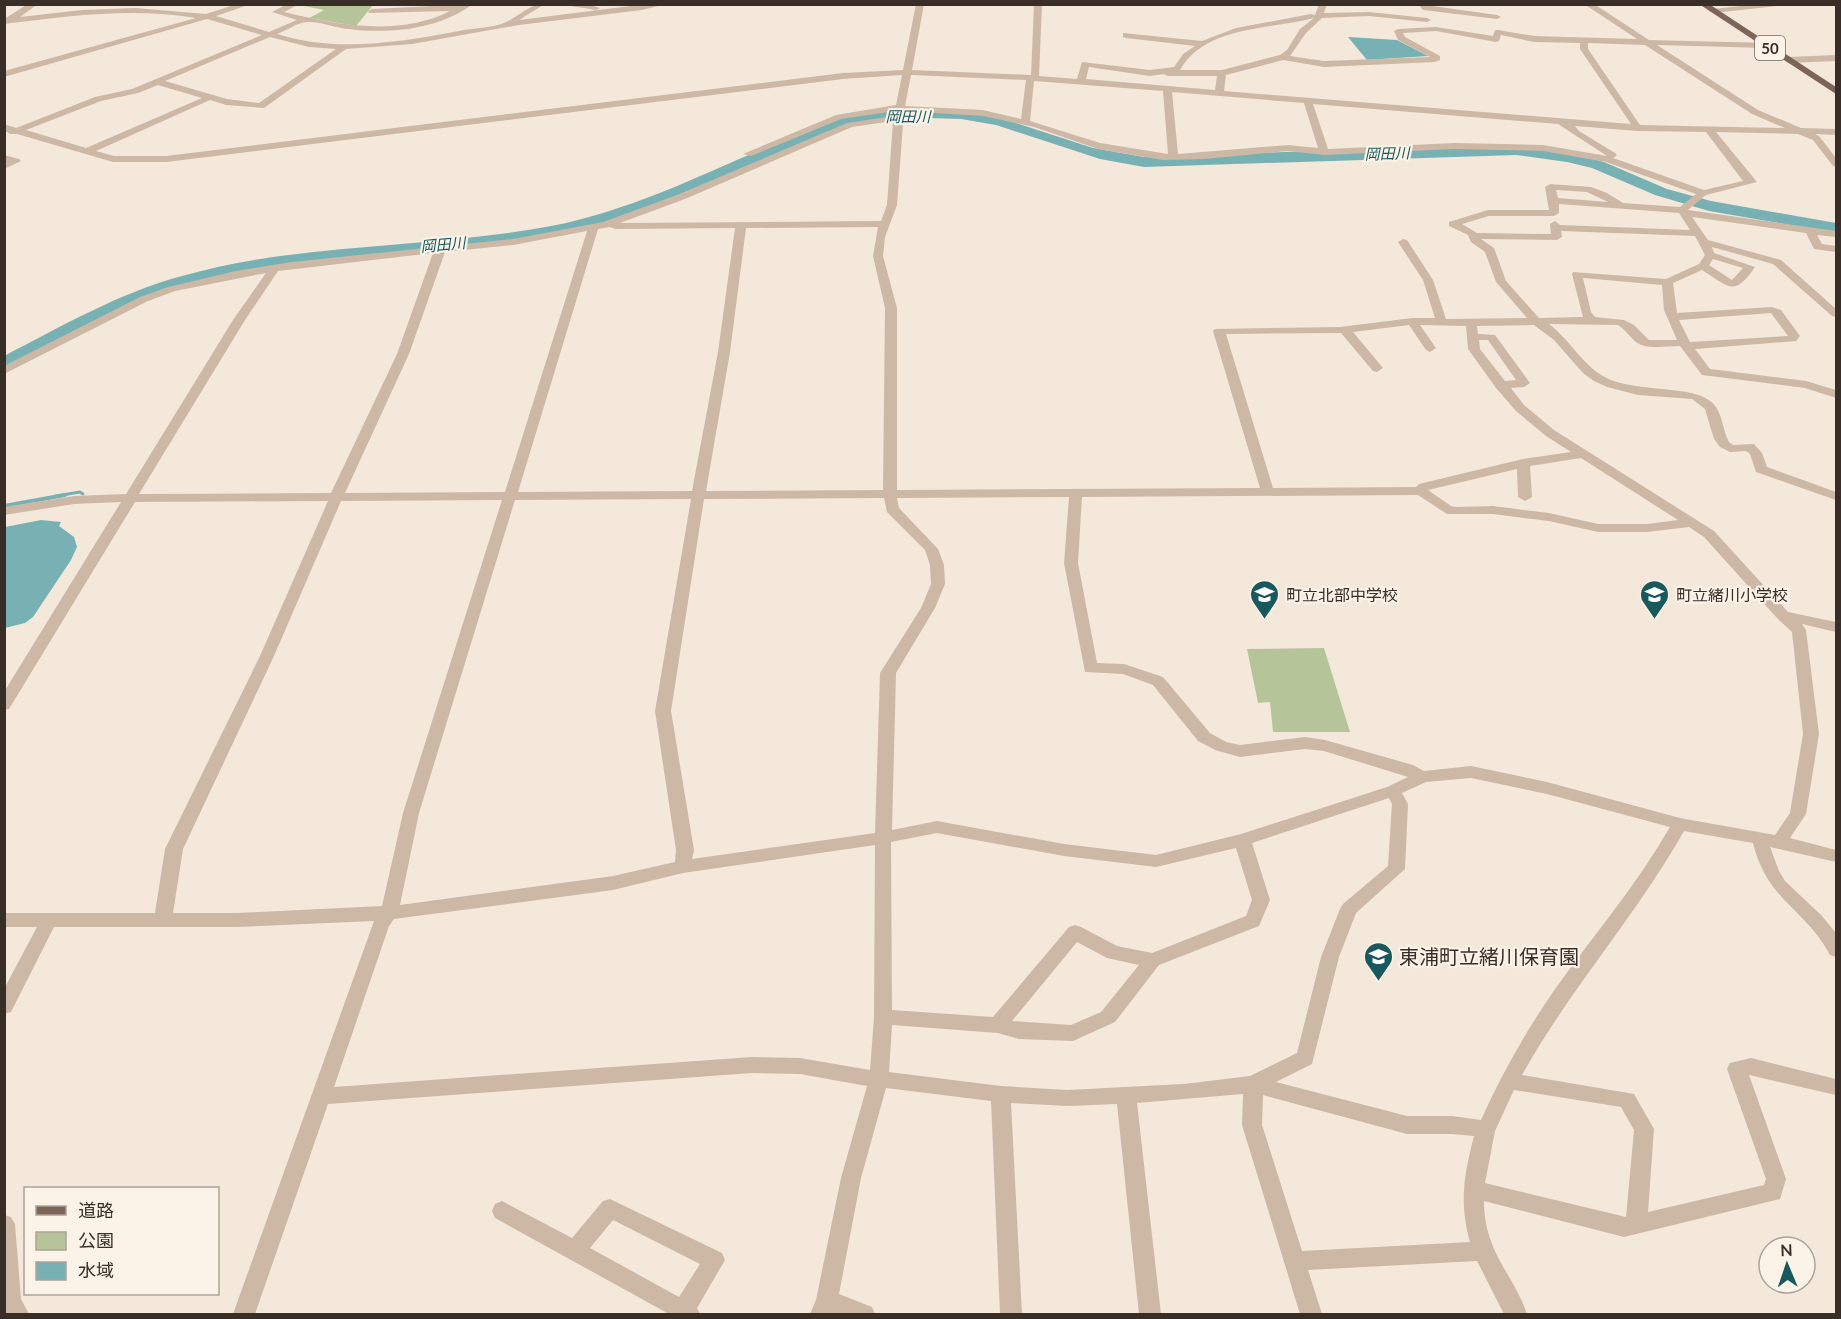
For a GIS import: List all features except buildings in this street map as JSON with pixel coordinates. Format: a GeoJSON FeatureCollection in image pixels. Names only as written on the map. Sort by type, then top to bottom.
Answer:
{"type":"FeatureCollection","features":[{"type":"Feature","properties":{"kind":"main road","name":"50"},"geometry":{"type":"LineString","coordinates":[[1703,4],[1836,91]]}},
{"type":"Feature","properties":{"kind":"street"},"geometry":{"type":"LineString","coordinates":[[6,22],[34,4]]}},
{"type":"Feature","properties":{"kind":"street"},"geometry":{"type":"LineString","coordinates":[[4,74],[210,17],[247,4]]}},
{"type":"Feature","properties":{"kind":"street"},"geometry":{"type":"LineString","coordinates":[[296,4],[276,12],[328,25],[358,28],[402,26],[447,18],[466,6]]}},
{"type":"Feature","properties":{"kind":"street"},"geometry":{"type":"LineString","coordinates":[[507,25],[541,4]]}},
{"type":"Feature","properties":{"kind":"street"},"geometry":{"type":"LineString","coordinates":[[562,4],[628,10]]}},
{"type":"Feature","properties":{"kind":"street"},"geometry":{"type":"LineString","coordinates":[[6,22],[147,8],[210,17],[300,44],[344,47],[412,43],[507,25],[662,4]]}},
{"type":"Feature","properties":{"kind":"street"},"geometry":{"type":"LineString","coordinates":[[864,1314],[824,1307],[851,1178],[879,1079],[883,1017],[883,837],[888,673],[928,608],[938,584],[937,565],[931,549],[892,509],[890,495],[891,308],[878,256],[880,237],[892,205],[899,113],[920,4]]}},
{"type":"Feature","properties":{"kind":"street"},"geometry":{"type":"LineString","coordinates":[[1025,122],[1032,78],[1035,76],[1038,4]]}},
{"type":"Feature","properties":{"kind":"street"},"geometry":{"type":"LineString","coordinates":[[1081,82],[1084,65],[1088,63],[1161,73],[1222,73],[1283,57],[1290,52],[1323,4]]}},
{"type":"Feature","properties":{"kind":"street"},"geometry":{"type":"LineString","coordinates":[[1372,14],[1378,4]]}},
{"type":"Feature","properties":{"kind":"street"},"geometry":{"type":"LineString","coordinates":[[1422,4],[1423,8],[1498,13],[1494,26],[1498,32],[1534,39],[1766,45]]}},
{"type":"Feature","properties":{"kind":"street"},"geometry":{"type":"LineString","coordinates":[[1588,4],[1643,42],[1755,112],[1816,138],[1836,164]]}},
{"type":"Feature","properties":{"kind":"street"},"geometry":{"type":"LineString","coordinates":[[1713,11],[1792,4]]}},
{"type":"Feature","properties":{"kind":"street"},"geometry":{"type":"LineString","coordinates":[[158,82],[226,102],[261,106],[344,47],[375,8],[466,6]]}},
{"type":"Feature","properties":{"kind":"street"},"geometry":{"type":"LineString","coordinates":[[1433,9],[1434,25]]}},
{"type":"Feature","properties":{"kind":"street"},"geometry":{"type":"LineString","coordinates":[[1161,73],[1177,69],[1181,59],[1202,44],[1240,28],[1288,23],[1315,16],[1372,14],[1496,39],[1498,32]]}},
{"type":"Feature","properties":{"kind":"street"},"geometry":{"type":"LineString","coordinates":[[447,18],[464,33]]}},
{"type":"Feature","properties":{"kind":"street"},"geometry":{"type":"LineString","coordinates":[[4,135],[91,101],[158,82],[304,20]]}},
{"type":"Feature","properties":{"kind":"street"},"geometry":{"type":"LineString","coordinates":[[1283,57],[1324,64],[1432,60],[1437,58],[1410,44],[1398,34],[1403,29],[1434,25]]}},
{"type":"Feature","properties":{"kind":"street"},"geometry":{"type":"LineString","coordinates":[[1126,35],[1202,44]]}},
{"type":"Feature","properties":{"kind":"street"},"geometry":{"type":"LineString","coordinates":[[1584,41],[1584,49],[1638,128]]}},
{"type":"Feature","properties":{"kind":"street"},"geometry":{"type":"LineString","coordinates":[[1788,60],[1836,58]]}},
{"type":"Feature","properties":{"kind":"street"},"geometry":{"type":"LineString","coordinates":[[4,127],[113,159],[166,159],[843,76],[906,72],[988,74],[1638,128],[1836,132]]}},
{"type":"Feature","properties":{"kind":"street"},"geometry":{"type":"LineString","coordinates":[[1219,94],[1222,73]]}},
{"type":"Feature","properties":{"kind":"street"},"geometry":{"type":"LineString","coordinates":[[1167,89],[1173,157]]}},
{"type":"Feature","properties":{"kind":"street"},"geometry":{"type":"LineString","coordinates":[[86,152],[210,97]]}},
{"type":"Feature","properties":{"kind":"street"},"geometry":{"type":"LineString","coordinates":[[1308,102],[1323,152]]}},
{"type":"Feature","properties":{"kind":"street"},"geometry":{"type":"LineString","coordinates":[[748,154],[839,117],[872,110],[899,113],[983,112],[1025,122],[1112,150],[1173,157],[1281,148],[1302,148],[1323,152],[1514,146],[1588,154],[1630,166],[1699,196]]}},
{"type":"Feature","properties":{"kind":"street"},"geometry":{"type":"LineString","coordinates":[[4,371],[144,299],[205,280],[330,260],[513,242],[599,226],[681,197],[850,125],[899,113]]}},
{"type":"Feature","properties":{"kind":"street"},"geometry":{"type":"LineString","coordinates":[[1558,122],[1570,126],[1576,133],[1630,166]]}},
{"type":"Feature","properties":{"kind":"street"},"geometry":{"type":"LineString","coordinates":[[1684,210],[1699,196],[1752,182],[1747,179],[1710,131]]}},
{"type":"Feature","properties":{"kind":"street"},"geometry":{"type":"LineString","coordinates":[[4,158],[16,161],[4,166]]}},
{"type":"Feature","properties":{"kind":"street"},"geometry":{"type":"LineString","coordinates":[[1622,207],[1610,197],[1587,187],[1550,187],[1554,207],[1557,237],[1474,236],[1453,224],[1488,213],[1554,207],[1622,207],[1684,210],[1836,234]]}},
{"type":"Feature","properties":{"kind":"street"},"geometry":{"type":"LineString","coordinates":[[1684,210],[1710,255],[1750,267],[1738,284],[1730,284],[1702,266]]}},
{"type":"Feature","properties":{"kind":"street"},"geometry":{"type":"LineString","coordinates":[[599,226],[885,225]]}},
{"type":"Feature","properties":{"kind":"street"},"geometry":{"type":"LineString","coordinates":[[244,1314],[381,924],[389,913],[411,813],[508,497],[599,226]]}},
{"type":"Feature","properties":{"kind":"street"},"geometry":{"type":"LineString","coordinates":[[683,867],[685,850],[663,711],[724,352],[741,226]]}},
{"type":"Feature","properties":{"kind":"street"},"geometry":{"type":"LineString","coordinates":[[1556,228],[1701,237],[1777,262],[1836,314]]}},
{"type":"Feature","properties":{"kind":"street"},"geometry":{"type":"LineString","coordinates":[[1810,231],[1818,247],[1836,249]]}},
{"type":"Feature","properties":{"kind":"street"},"geometry":{"type":"LineString","coordinates":[[1474,236],[1475,240],[1490,250],[1500,282],[1536,322],[1544,325],[1566,345],[1588,370],[1619,388],[1704,399],[1709,402],[1717,422],[1717,431],[1725,445],[1732,448],[1749,447],[1756,453],[1761,469],[1836,496]]}},
{"type":"Feature","properties":{"kind":"street"},"geometry":{"type":"LineString","coordinates":[[1403,242],[1428,280],[1441,321]]}},
{"type":"Feature","properties":{"kind":"street"},"geometry":{"type":"LineString","coordinates":[[163,918],[174,849],[267,656],[336,497],[403,354],[440,250]]}},
{"type":"Feature","properties":{"kind":"street"},"geometry":{"type":"LineString","coordinates":[[1592,320],[1586,313],[1577,274],[1667,282],[1702,266],[1710,255]]}},
{"type":"Feature","properties":{"kind":"street"},"geometry":{"type":"LineString","coordinates":[[4,705],[239,320],[274,268]]}},
{"type":"Feature","properties":{"kind":"street"},"geometry":{"type":"LineString","coordinates":[[1667,282],[1670,310],[1684,344],[1706,372],[1806,385],[1836,394]]}},
{"type":"Feature","properties":{"kind":"street"},"geometry":{"type":"LineString","coordinates":[[1268,492],[1220,331],[1344,329],[1412,321],[1471,323],[1592,320],[1620,322],[1630,327],[1641,340],[1648,343],[1684,344],[1792,339],[1794,336],[1777,312],[1772,310],[1674,317]]}},
{"type":"Feature","properties":{"kind":"street"},"geometry":{"type":"LineString","coordinates":[[1412,321],[1430,348]]}},
{"type":"Feature","properties":{"kind":"street"},"geometry":{"type":"LineString","coordinates":[[1471,323],[1474,349],[1500,386],[1520,408],[1550,433],[1709,534],[1782,615],[1799,630],[1811,734],[1798,814],[1779,842]]}},
{"type":"Feature","properties":{"kind":"street"},"geometry":{"type":"LineString","coordinates":[[1344,329],[1377,368]]}},
{"type":"Feature","properties":{"kind":"street"},"geometry":{"type":"LineString","coordinates":[[1473,337],[1491,338],[1524,383],[1500,386]]}},
{"type":"Feature","properties":{"kind":"street"},"geometry":{"type":"LineString","coordinates":[[1421,490],[1424,487],[1524,464],[1582,454]]}},
{"type":"Feature","properties":{"kind":"street"},"geometry":{"type":"LineString","coordinates":[[1524,464],[1525,496]]}},
{"type":"Feature","properties":{"kind":"street"},"geometry":{"type":"LineString","coordinates":[[4,511],[74,500],[130,498],[1421,491],[1447,510],[1455,512],[1493,510],[1549,517],[1598,528],[1647,528],[1690,523]]}},
{"type":"Feature","properties":{"kind":"street"},"geometry":{"type":"LineString","coordinates":[[1076,494],[1071,563],[1090,668],[1124,669],[1158,681],[1204,737],[1221,746],[1240,751],[1305,742],[1407,769],[1422,777]]}},
{"type":"Feature","properties":{"kind":"street"},"geometry":{"type":"LineString","coordinates":[[1782,615],[1836,627]]}},
{"type":"Feature","properties":{"kind":"street"},"geometry":{"type":"LineString","coordinates":[[4,920],[163,918],[237,920],[389,913],[613,883],[683,867],[937,827],[1064,850],[1156,861],[1242,840],[1393,790],[1422,777],[1471,772],[1498,776],[1680,824],[1779,842],[1836,856]]}},
{"type":"Feature","properties":{"kind":"street"},"geometry":{"type":"LineString","coordinates":[[322,1096],[752,1065],[800,1066],[879,1079],[1001,1094],[1067,1098],[1184,1092],[1253,1084],[1305,1058],[1330,957],[1349,909],[1396,869],[1400,804],[1393,790]]}},
{"type":"Feature","properties":{"kind":"street"},"geometry":{"type":"LineString","coordinates":[[1516,1314],[1482,1251],[1474,1213],[1473,1189],[1477,1159],[1485,1130],[1532,1039],[1644,884],[1680,824]]}},
{"type":"Feature","properties":{"kind":"street"},"geometry":{"type":"LineString","coordinates":[[1760,839],[1773,876],[1822,926],[1836,950]]}},
{"type":"Feature","properties":{"kind":"street"},"geometry":{"type":"LineString","coordinates":[[883,1017],[998,1025],[1019,1031],[1073,1033],[1108,1017],[1152,960],[1253,921],[1261,900],[1242,840]]}},
{"type":"Feature","properties":{"kind":"street"},"geometry":{"type":"LineString","coordinates":[[4,1006],[43,935],[48,919]]}},
{"type":"Feature","properties":{"kind":"street"},"geometry":{"type":"LineString","coordinates":[[998,1025],[1075,932],[1113,952],[1152,960]]}},
{"type":"Feature","properties":{"kind":"street"},"geometry":{"type":"LineString","coordinates":[[1473,1189],[1624,1227],[1773,1192],[1776,1179],[1737,1070],[1751,1066],[1836,1087]]}},
{"type":"Feature","properties":{"kind":"street"},"geometry":{"type":"LineString","coordinates":[[1510,1081],[1627,1100],[1644,1129],[1636,1225]]}},
{"type":"Feature","properties":{"kind":"street"},"geometry":{"type":"LineString","coordinates":[[1253,1084],[1407,1125],[1452,1125],[1485,1130]]}},
{"type":"Feature","properties":{"kind":"street"},"geometry":{"type":"LineString","coordinates":[[1253,1084],[1252,1125],[1311,1314]]}},
{"type":"Feature","properties":{"kind":"street"},"geometry":{"type":"LineString","coordinates":[[1001,1094],[1011,1314]]}},
{"type":"Feature","properties":{"kind":"street"},"geometry":{"type":"LineString","coordinates":[[1125,1096],[1150,1314]]}},
{"type":"Feature","properties":{"kind":"street"},"geometry":{"type":"LineString","coordinates":[[502,1211],[686,1313],[714,1260],[610,1208],[575,1251]]}},
{"type":"Feature","properties":{"kind":"street"},"geometry":{"type":"LineString","coordinates":[[4,1224],[10,1302],[18,1314]]}},
{"type":"Feature","properties":{"kind":"street"},"geometry":{"type":"LineString","coordinates":[[1293,1261],[1482,1251]]}},
{"type":"Feature","properties":{"kind":"green space"},"geometry":{"type":"Polygon","coordinates":[[[299,5],[373,5],[356,26],[309,18],[324,10],[299,5]]]}},
{"type":"Feature","properties":{"kind":"green space"},"geometry":{"type":"Polygon","coordinates":[[[1324,648],[1350,732],[1273,732],[1270,702],[1258,703],[1247,649],[1324,648]]]}},
{"type":"Feature","properties":{"kind":"water"},"geometry":{"type":"Polygon","coordinates":[[[1348,37],[1397,40],[1428,56],[1367,60],[1348,37]]]}},
{"type":"Feature","properties":{"kind":"water"},"geometry":{"type":"Polygon","coordinates":[[[41,520],[61,522],[59,526],[74,537],[77,547],[71,560],[33,617],[25,623],[5,628],[5,527],[41,520]]]}},
{"type":"Feature","properties":{"kind":"waterway","name":"岡田川"},"geometry":{"type":"LineString","coordinates":[[4,364],[117,305],[189,279],[292,260],[500,239],[551,231],[602,219],[670,196],[835,125],[878,114],[947,113],[975,116],[1105,156],[1144,162],[1516,150],[1568,157],[1598,165],[1661,192],[1709,206],[1836,228]]}},
{"type":"Feature","properties":{"kind":"waterway"},"geometry":{"type":"LineString","coordinates":[[56,496],[80,492],[83,494]]}},
{"type":"Feature","properties":{"kind":"waterway"},"geometry":{"type":"LineString","coordinates":[[4,506],[65,495]]}},
{"type":"Feature","properties":{"kind":"place","name":"町立北部中学校"},"geometry":{"type":"Point","coordinates":[1265,620]}},
{"type":"Feature","properties":{"kind":"place","name":"町立緒川小学校"},"geometry":{"type":"Point","coordinates":[1655,620]}},
{"type":"Feature","properties":{"kind":"place","name":"東浦町立緒川保育園"},"geometry":{"type":"Point","coordinates":[1378,982]}}]}
